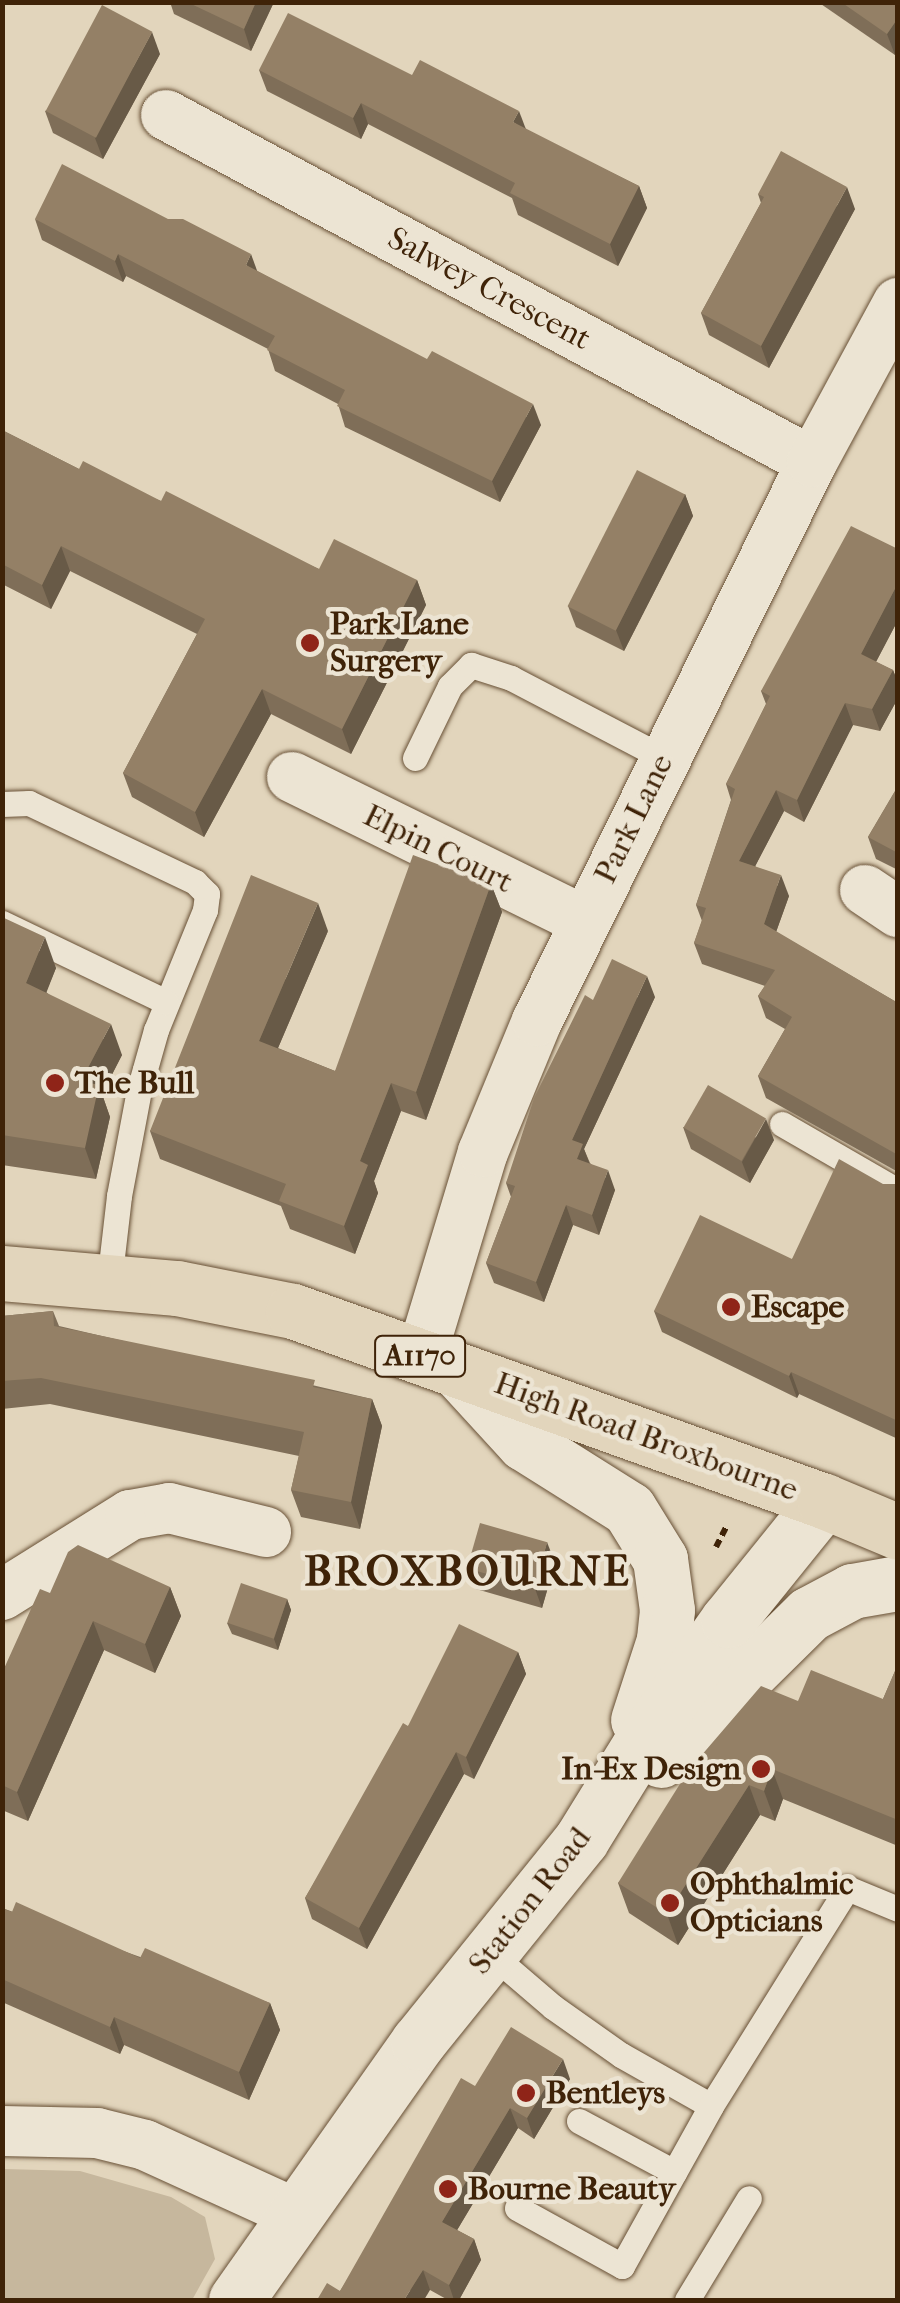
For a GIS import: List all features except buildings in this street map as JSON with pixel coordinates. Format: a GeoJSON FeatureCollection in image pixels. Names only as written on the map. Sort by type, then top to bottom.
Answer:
{"type":"FeatureCollection","features":[{"type":"Feature","properties":{"kind":"main road","name":"High Road Broxbourne"},"geometry":{"type":"LineString","coordinates":[[2,1273],[177,1288],[293,1310],[824,1501]]}},
{"type":"Feature","properties":{"kind":"main road"},"geometry":{"type":"LineString","coordinates":[[439,1363],[524,1443],[598,1486],[628,1509],[662,1566],[668,1610],[652,1684],[582,1840]]}},
{"type":"Feature","properties":{"kind":"main road"},"geometry":{"type":"LineString","coordinates":[[582,1840],[809,1614],[875,1587],[824,1501]]}},
{"type":"Feature","properties":{"kind":"main road","name":"A1170"},"geometry":{"type":"LineString","coordinates":[[824,1501],[898,1532]]}},
{"type":"Feature","properties":{"kind":"main road","name":"Station Road"},"geometry":{"type":"LineString","coordinates":[[236,2300],[418,2042],[582,1840],[640,1746],[728,1620],[824,1501]]}},
{"type":"Feature","properties":{"kind":"street","name":"Salwey Crescent"},"geometry":{"type":"LineString","coordinates":[[166,115],[812,462]]}},
{"type":"Feature","properties":{"kind":"street","name":"Park Lane"},"geometry":{"type":"LineString","coordinates":[[439,1363],[483,1152],[585,921],[664,758],[812,462],[898,302]]}},
{"type":"Feature","properties":{"kind":"street","name":"Elpin Court"},"geometry":{"type":"LineString","coordinates":[[292,778],[585,921]]}},
{"type":"Feature","properties":{"kind":"street"},"geometry":{"type":"LineString","coordinates":[[2,1594],[130,1514],[169,1508],[266,1532]]}},
{"type":"Feature","properties":{"kind":"street"},"geometry":{"type":"LineString","coordinates":[[2,2131],[97,2134],[145,2145],[294,2213]]}},
{"type":"Feature","properties":{"kind":"lane"},"geometry":{"type":"LineString","coordinates":[[415,758],[450,686],[472,665],[511,678],[664,758]]}},
{"type":"Feature","properties":{"kind":"lane"},"geometry":{"type":"LineString","coordinates":[[2,804],[29,802],[194,882],[207,894],[205,910],[166,1002],[131,1128],[109,1283]]}},
{"type":"Feature","properties":{"kind":"lane"},"geometry":{"type":"LineString","coordinates":[[2,923],[166,1002]]}},
{"type":"Feature","properties":{"kind":"lane"},"geometry":{"type":"LineString","coordinates":[[782,1124],[898,1191]]}},
{"type":"Feature","properties":{"kind":"lane"},"geometry":{"type":"LineString","coordinates":[[517,2208],[622,2266],[711,2106],[847,1888],[898,1910]]}},
{"type":"Feature","properties":{"kind":"lane"},"geometry":{"type":"LineString","coordinates":[[490,1953],[552,2007],[621,2055],[711,2106]]}},
{"type":"Feature","properties":{"kind":"lane"},"geometry":{"type":"LineString","coordinates":[[579,2121],[674,2172]]}},
{"type":"Feature","properties":{"kind":"lane"},"geometry":{"type":"LineString","coordinates":[[687,2300],[749,2198]]}},
{"type":"Feature","properties":{"kind":"shaded area"},"geometry":{"type":"Polygon","coordinates":[[[3,2169],[80,2171],[171,2197],[205,2217],[215,2259],[192,2300],[3,2300],[3,2169]]]}},
{"type":"Feature","properties":{"kind":"place","name":"Park Lane Surgery"},"geometry":{"type":"Point","coordinates":[310,643]}},
{"type":"Feature","properties":{"kind":"place","name":"The Bull"},"geometry":{"type":"Point","coordinates":[55,1083]}},
{"type":"Feature","properties":{"kind":"place","name":"Escape"},"geometry":{"type":"Point","coordinates":[731,1307]}},
{"type":"Feature","properties":{"kind":"place","name":"In-Ex Design"},"geometry":{"type":"Point","coordinates":[761,1769]}},
{"type":"Feature","properties":{"kind":"place","name":"Ophthalmic Opticians"},"geometry":{"type":"Point","coordinates":[670,1903]}},
{"type":"Feature","properties":{"kind":"place","name":"Bentleys"},"geometry":{"type":"Point","coordinates":[526,2093]}},
{"type":"Feature","properties":{"kind":"place","name":"Bourne Beauty"},"geometry":{"type":"Point","coordinates":[448,2189]}},
{"type":"Feature","properties":{"kind":"district","name":"BROXBOURNE"},"geometry":{"type":"Point","coordinates":[468,1572]}}]}
